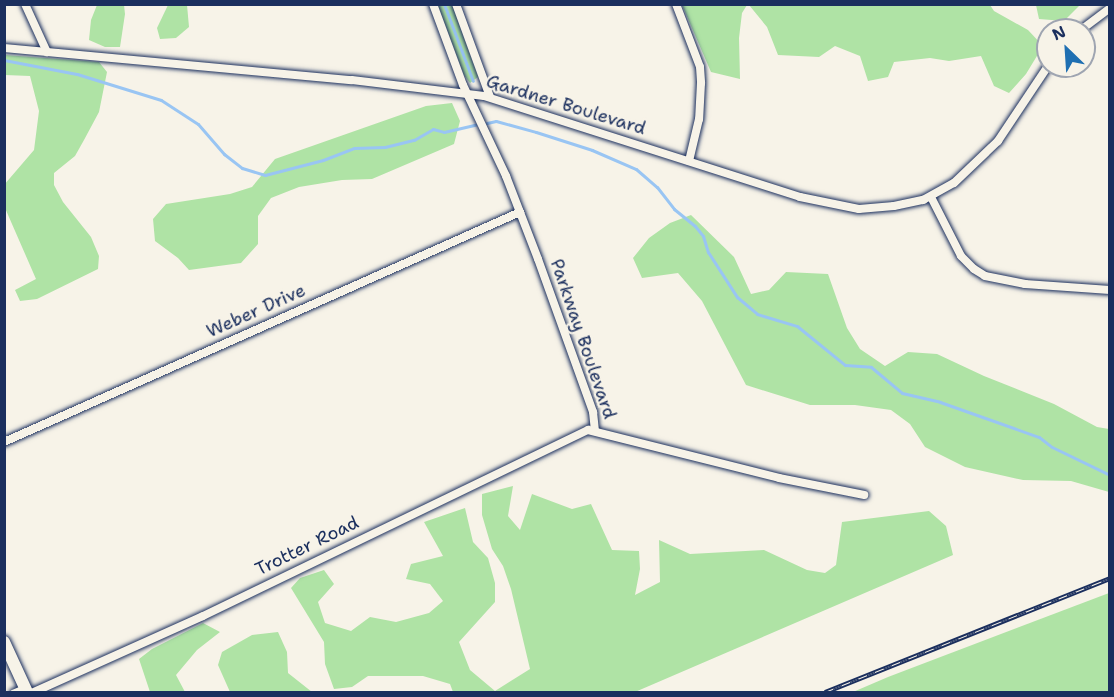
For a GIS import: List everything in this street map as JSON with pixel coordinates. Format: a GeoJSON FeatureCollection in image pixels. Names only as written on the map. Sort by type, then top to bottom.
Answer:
{"type":"FeatureCollection","features":[{"type":"Feature","properties":{"kind":"main road"},"geometry":{"type":"LineString","coordinates":[[4,642],[28,691]]}},
{"type":"Feature","properties":{"kind":"street"},"geometry":{"type":"LineString","coordinates":[[25,4],[47,52]]}},
{"type":"Feature","properties":{"kind":"street","name":"Parkway Boulevard"},"geometry":{"type":"LineString","coordinates":[[433,4],[467,93],[520,212],[593,412],[595,430],[779,478],[864,495]]}},
{"type":"Feature","properties":{"kind":"street"},"geometry":{"type":"LineString","coordinates":[[456,4],[490,97]]}},
{"type":"Feature","properties":{"kind":"street"},"geometry":{"type":"LineString","coordinates":[[676,4],[700,67],[699,118],[689,161]]}},
{"type":"Feature","properties":{"kind":"street"},"geometry":{"type":"LineString","coordinates":[[1096,19],[1110,8]]}},
{"type":"Feature","properties":{"kind":"street","name":"Gardner Boulevard"},"geometry":{"type":"LineString","coordinates":[[4,48],[490,97],[840,207],[881,208],[931,197],[954,183],[987,154],[1040,78]]}},
{"type":"Feature","properties":{"kind":"street"},"geometry":{"type":"LineString","coordinates":[[931,197],[961,256],[985,276],[1025,284],[1110,290]]}},
{"type":"Feature","properties":{"kind":"street","name":"Weber Drive"},"geometry":{"type":"LineString","coordinates":[[4,441],[520,212]]}},
{"type":"Feature","properties":{"kind":"street","name":"Trotter Road"},"geometry":{"type":"LineString","coordinates":[[28,691],[203,616],[584,431],[595,430]]}},
{"type":"Feature","properties":{"kind":"lane"},"geometry":{"type":"LineString","coordinates":[[12,693],[28,691]]}},
{"type":"Feature","properties":{"kind":"green space"},"geometry":{"type":"Polygon","coordinates":[[[1036,4],[1080,5],[1067,18],[1039,18],[1036,4]]]}},
{"type":"Feature","properties":{"kind":"green space"},"geometry":{"type":"Polygon","coordinates":[[[97,5],[124,5],[125,14],[120,47],[105,47],[89,40],[91,20],[97,5]]]}},
{"type":"Feature","properties":{"kind":"green space"},"geometry":{"type":"Polygon","coordinates":[[[168,5],[187,5],[189,27],[176,38],[160,39],[157,28],[168,5]]]}},
{"type":"Feature","properties":{"kind":"green space"},"geometry":{"type":"Polygon","coordinates":[[[438,5],[452,5],[478,77],[470,83],[464,75],[438,5]]]}},
{"type":"Feature","properties":{"kind":"green space"},"geometry":{"type":"Polygon","coordinates":[[[682,5],[747,5],[742,13],[739,38],[740,79],[711,72],[682,5]]]}},
{"type":"Feature","properties":{"kind":"green space"},"geometry":{"type":"Polygon","coordinates":[[[749,5],[990,5],[994,11],[1028,30],[1036,39],[1036,58],[1026,74],[1009,93],[994,86],[981,56],[949,61],[930,58],[894,62],[888,77],[868,81],[860,56],[835,46],[819,57],[778,55],[767,27],[749,5]]]}},
{"type":"Feature","properties":{"kind":"green space"},"geometry":{"type":"Polygon","coordinates":[[[5,55],[99,62],[107,72],[99,112],[75,156],[54,173],[54,185],[63,202],[91,237],[99,256],[98,269],[37,299],[20,301],[15,290],[36,279],[5,208],[4,185],[34,150],[39,111],[30,76],[5,75],[5,55]]]}},
{"type":"Feature","properties":{"kind":"green space"},"geometry":{"type":"Polygon","coordinates":[[[452,103],[460,121],[454,144],[372,179],[342,180],[299,187],[271,198],[258,216],[258,244],[241,263],[189,270],[178,258],[155,241],[153,219],[166,204],[230,194],[252,187],[275,159],[426,106],[452,103]]]}},
{"type":"Feature","properties":{"kind":"green space"},"geometry":{"type":"Polygon","coordinates":[[[691,215],[734,257],[751,294],[769,290],[786,272],[828,274],[847,328],[860,349],[885,366],[908,352],[937,354],[1054,404],[1097,427],[1109,429],[1109,492],[1071,481],[1023,480],[965,467],[925,447],[910,424],[891,410],[855,405],[810,405],[746,385],[702,301],[678,273],[642,278],[633,258],[649,238],[670,223],[691,215]]]}},
{"type":"Feature","properties":{"kind":"green space"},"geometry":{"type":"Polygon","coordinates":[[[513,486],[508,516],[520,530],[532,494],[572,509],[591,504],[612,550],[639,551],[640,569],[635,595],[660,582],[659,540],[690,554],[764,550],[807,570],[825,573],[836,565],[842,522],[929,511],[946,526],[953,555],[635,692],[453,692],[450,684],[423,676],[368,676],[352,687],[334,689],[325,664],[324,642],[291,588],[300,578],[324,570],[334,584],[318,602],[325,623],[351,631],[370,617],[396,622],[429,613],[443,601],[430,584],[406,579],[411,564],[443,556],[424,522],[465,508],[473,542],[488,558],[495,583],[495,602],[459,642],[470,670],[495,691],[530,669],[511,589],[503,566],[492,549],[482,515],[482,494],[513,486]]]}},
{"type":"Feature","properties":{"kind":"green space"},"geometry":{"type":"Polygon","coordinates":[[[1109,593],[1109,692],[853,692],[888,677],[1109,593]]]}},
{"type":"Feature","properties":{"kind":"green space"},"geometry":{"type":"Polygon","coordinates":[[[203,623],[220,632],[197,650],[176,675],[185,692],[150,692],[139,659],[152,649],[203,623]]]}},
{"type":"Feature","properties":{"kind":"green space"},"geometry":{"type":"Polygon","coordinates":[[[278,632],[287,652],[288,673],[312,692],[230,692],[218,665],[222,652],[252,635],[278,632]]]}},
{"type":"Feature","properties":{"kind":"waterway"},"geometry":{"type":"LineString","coordinates":[[444,4],[473,81]]}},
{"type":"Feature","properties":{"kind":"waterway"},"geometry":{"type":"LineString","coordinates":[[4,60],[77,74],[161,100],[198,124],[224,154],[242,168],[265,175],[323,160],[354,148],[385,147],[414,140],[433,129],[444,132],[475,125]]}},
{"type":"Feature","properties":{"kind":"waterway"},"geometry":{"type":"LineString","coordinates":[[487,123],[496,121],[536,132],[592,150],[636,169],[657,187],[674,209],[695,226],[703,236],[708,252],[737,297],[757,314],[797,326],[845,365],[871,367],[902,393],[940,402],[1039,437],[1052,447],[1110,475]]}},
{"type":"Feature","properties":{"kind":"railway"},"geometry":{"type":"LineString","coordinates":[[825,692],[1110,578]]}}]}
